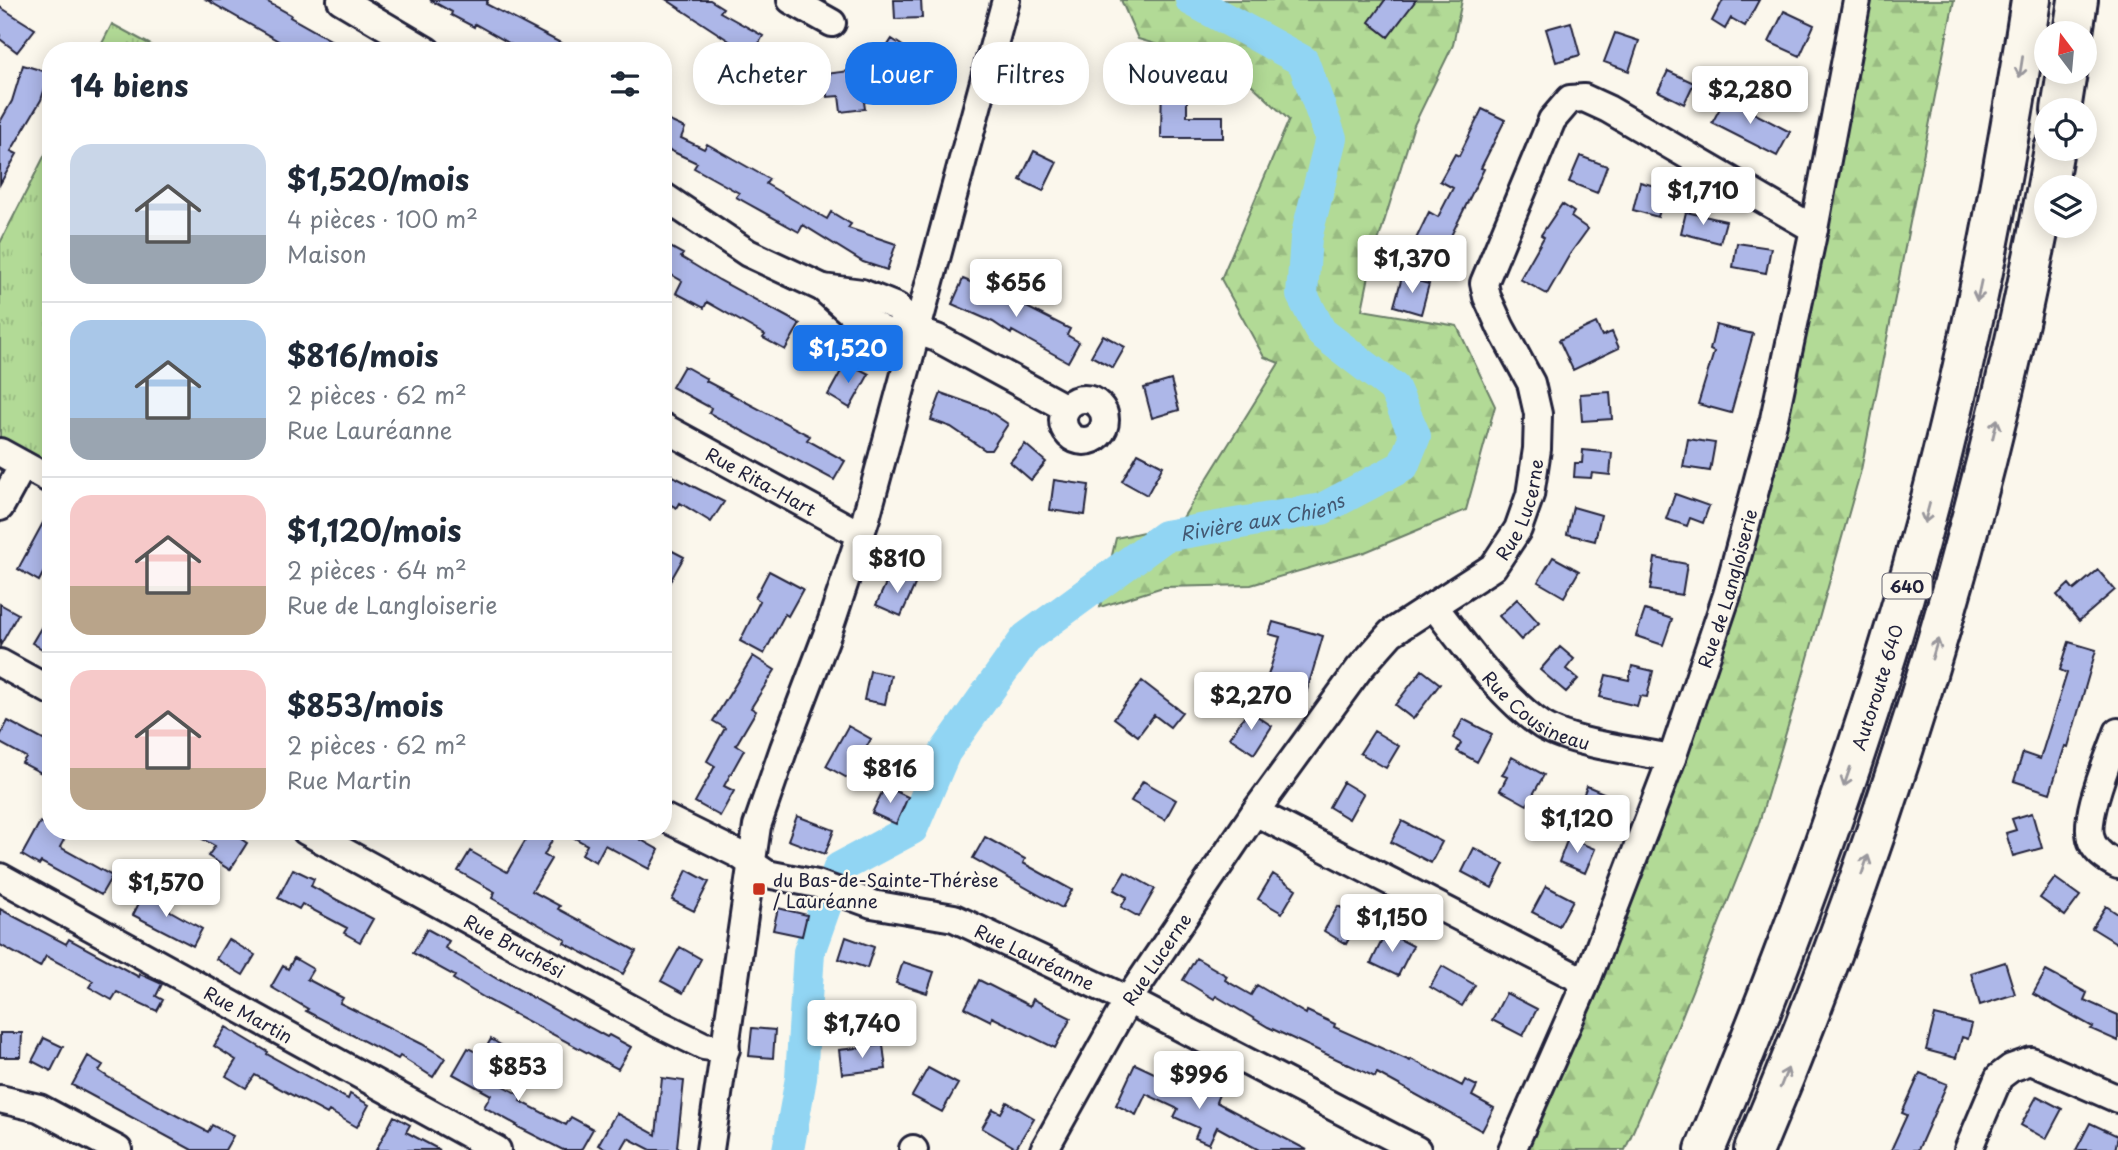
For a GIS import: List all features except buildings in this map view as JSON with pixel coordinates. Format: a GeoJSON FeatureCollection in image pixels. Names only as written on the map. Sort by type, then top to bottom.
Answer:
{"type":"FeatureCollection","features":[{"type":"Feature","properties":{"kind":"highway","name":"Autoroute 640"},"geometry":{"type":"LineString","coordinates":[[1704,1150],[1766,1000],[1820,855],[1875,694],[1915,558],[1950,424],[1981,283],[2012,122],[2031,0]]}},
{"type":"Feature","properties":{"kind":"highway"},"geometry":{"type":"LineString","coordinates":[[2075,21],[2078,0]]}},
{"type":"Feature","properties":{"kind":"highway","name":"640"},"geometry":{"type":"LineString","coordinates":[[1754,1150],[1801,1037],[1861,877],[1930,666],[1987,460],[2036,238]]}},
{"type":"Feature","properties":{"kind":"street"},"geometry":{"type":"LineString","coordinates":[[341,0],[412,42]]}},
{"type":"Feature","properties":{"kind":"street"},"geometry":{"type":"LineString","coordinates":[[791,0],[832,23]]}},
{"type":"Feature","properties":{"kind":"street"},"geometry":{"type":"LineString","coordinates":[[710,1150],[751,863],[762,809],[828,632],[861,533],[1006,0]]}},
{"type":"Feature","properties":{"kind":"street","name":"Rue de Langloiserie"},"geometry":{"type":"LineString","coordinates":[[1512,1150],[1587,982],[1672,758],[1731,581],[1774,419],[1814,229],[1857,0]]}},
{"type":"Feature","properties":{"kind":"street","name":"Rue Lucerne"},"geometry":{"type":"LineString","coordinates":[[1044,1150],[1128,1000],[1255,812],[1359,669],[1391,633],[1493,567],[1518,529],[1530,495],[1537,449],[1538,414],[1531,383],[1501,328],[1484,284],[1552,120],[1570,99],[1584,98],[1608,109],[1814,229]]}},
{"type":"Feature","properties":{"kind":"street"},"geometry":{"type":"LineString","coordinates":[[672,202],[748,253],[823,288],[862,293],[897,307],[917,331],[937,338],[1066,408]]}},
{"type":"Feature","properties":{"kind":"street","name":"Rue Rita-Hart"},"geometry":{"type":"LineString","coordinates":[[672,432],[861,533]]}},
{"type":"Feature","properties":{"kind":"street"},"geometry":{"type":"LineString","coordinates":[[0,507],[11,459],[42,475]]}},
{"type":"Feature","properties":{"kind":"street","name":"Rue Cousineau"},"geometry":{"type":"LineString","coordinates":[[1434,606],[1472,656],[1543,725],[1579,739],[1672,758]]}},
{"type":"Feature","properties":{"kind":"street"},"geometry":{"type":"LineString","coordinates":[[0,663],[42,686]]}},
{"type":"Feature","properties":{"kind":"street"},"geometry":{"type":"LineString","coordinates":[[2118,732],[2089,821],[2091,842],[2104,858],[2118,865]]}},
{"type":"Feature","properties":{"kind":"street"},"geometry":{"type":"LineString","coordinates":[[1255,812],[1587,982]]}},
{"type":"Feature","properties":{"kind":"street","name":"Rue Lauréanne"},"geometry":{"type":"LineString","coordinates":[[672,821],[730,849],[767,874],[817,884],[872,904],[954,918],[1128,1000],[1417,1150]]}},
{"type":"Feature","properties":{"kind":"street","name":"Rue Bruchési"},"geometry":{"type":"LineString","coordinates":[[322,840],[659,1024],[704,1046],[726,1049]]}},
{"type":"Feature","properties":{"kind":"street","name":"Rue Martin"},"geometry":{"type":"LineString","coordinates":[[0,877],[497,1150]]}},
{"type":"Feature","properties":{"kind":"street"},"geometry":{"type":"LineString","coordinates":[[1968,1150],[1999,1077],[2011,1068],[2031,1061],[2118,1098]]}},
{"type":"Feature","properties":{"kind":"street"},"geometry":{"type":"LineString","coordinates":[[0,1100],[38,1108],[118,1150]]}},
{"type":"Feature","properties":{"kind":"green space"},"geometry":{"type":"Polygon","coordinates":[[[1121,0],[1462,0],[1453,45],[1414,125],[1372,261],[1362,310],[1457,326],[1495,406],[1466,510],[1365,552],[1251,585],[1163,587],[1100,607],[1116,538],[1179,524],[1279,363],[1264,357],[1221,279],[1289,120],[1253,86],[1253,42],[1148,42],[1138,39],[1121,0]]]}},
{"type":"Feature","properties":{"kind":"green space"},"geometry":{"type":"Polygon","coordinates":[[[1866,0],[1954,0],[1861,470],[1800,686],[1758,826],[1625,1150],[1524,1150],[1599,990],[1682,751],[1866,0]]]}},
{"type":"Feature","properties":{"kind":"green space"},"geometry":{"type":"Polygon","coordinates":[[[112,24],[145,42],[103,42],[112,24]]]}},
{"type":"Feature","properties":{"kind":"green space"},"geometry":{"type":"Polygon","coordinates":[[[42,161],[42,464],[0,441],[0,243],[42,161]]]}},
{"type":"Feature","properties":{"kind":"waterway","name":"Rivière aux Chiens"},"geometry":{"type":"LineString","coordinates":[[788,1150],[801,1078],[809,952],[839,868],[912,829],[945,752],[1026,638],[1165,536],[1322,509],[1403,466],[1415,436],[1394,388],[1321,332],[1302,295],[1306,238],[1331,138],[1303,61],[1191,0]]}},
{"type":"Feature","properties":{"kind":"place","name":"du Bas-de-Sainte-Thérèse / Lauréanne"},"geometry":{"type":"Point","coordinates":[759,889]}}]}
